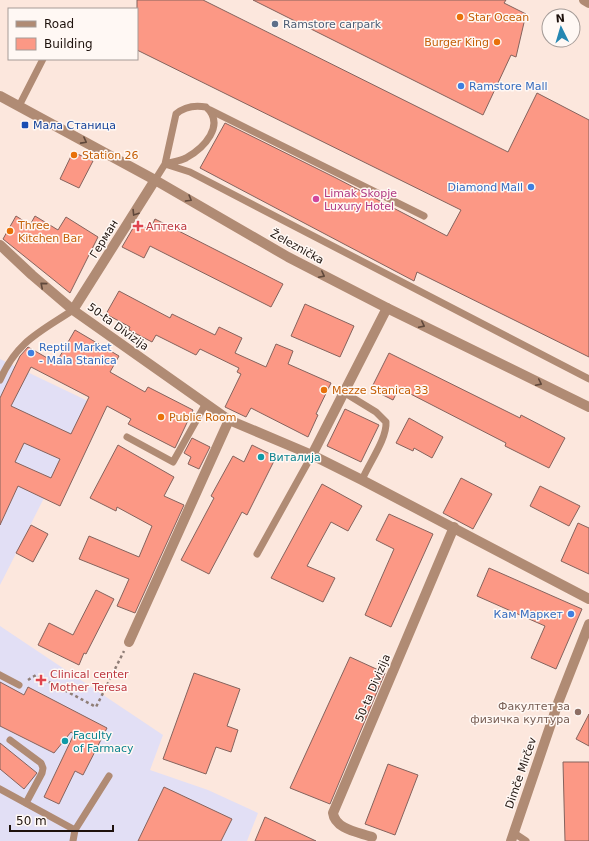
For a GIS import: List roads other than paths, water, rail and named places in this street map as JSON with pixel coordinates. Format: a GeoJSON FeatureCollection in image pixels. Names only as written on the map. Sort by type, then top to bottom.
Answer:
{"type":"FeatureCollection","features":[{"type":"Feature","properties":{"kind":"street"},"geometry":{"type":"LineString","coordinates":[[584,0],[589,3]]}},
{"type":"Feature","properties":{"kind":"street","name":"Železnička"},"geometry":{"type":"LineString","coordinates":[[0,96],[156,180],[288,257],[387,308],[589,407]]}},
{"type":"Feature","properties":{"kind":"street","name":"Герман"},"geometry":{"type":"LineString","coordinates":[[73,310],[156,180]]}},
{"type":"Feature","properties":{"kind":"street","name":"50-ta Divizija"},"geometry":{"type":"LineString","coordinates":[[0,245],[73,310],[205,405],[229,420],[312,455],[454,527],[589,599]]}},
{"type":"Feature","properties":{"kind":"street"},"geometry":{"type":"LineString","coordinates":[[312,455],[345,393],[387,308]]}},
{"type":"Feature","properties":{"kind":"street"},"geometry":{"type":"LineString","coordinates":[[129,642],[229,420]]}},
{"type":"Feature","properties":{"kind":"street","name":"50-ta Divizija"},"geometry":{"type":"LineString","coordinates":[[372,837],[339,825],[335,820],[333,812],[454,527]]}},
{"type":"Feature","properties":{"kind":"street","name":"Dimče Mirčev"},"geometry":{"type":"LineString","coordinates":[[512,837],[558,703],[589,624]]}},
{"type":"Feature","properties":{"kind":"lane"},"geometry":{"type":"LineString","coordinates":[[19,106],[42,60]]}},
{"type":"Feature","properties":{"kind":"lane"},"geometry":{"type":"LineString","coordinates":[[156,180],[165,164],[176,114],[184,108],[197,106],[208,109],[424,216]]}},
{"type":"Feature","properties":{"kind":"lane"},"geometry":{"type":"LineString","coordinates":[[165,164],[186,158],[206,142],[212,132],[214,124],[214,117],[208,109]]}},
{"type":"Feature","properties":{"kind":"lane"},"geometry":{"type":"LineString","coordinates":[[165,164],[190,172],[589,379]]}},
{"type":"Feature","properties":{"kind":"lane"},"geometry":{"type":"LineString","coordinates":[[0,380],[3,366],[26,341],[73,310]]}},
{"type":"Feature","properties":{"kind":"lane"},"geometry":{"type":"LineString","coordinates":[[345,393],[376,412],[386,422],[383,437],[362,480]]}},
{"type":"Feature","properties":{"kind":"lane"},"geometry":{"type":"LineString","coordinates":[[127,437],[173,462],[205,405]]}},
{"type":"Feature","properties":{"kind":"lane"},"geometry":{"type":"LineString","coordinates":[[257,554],[312,455]]}},
{"type":"Feature","properties":{"kind":"lane"},"geometry":{"type":"LineString","coordinates":[[0,676],[19,686]]}},
{"type":"Feature","properties":{"kind":"lane"},"geometry":{"type":"LineString","coordinates":[[10,740],[41,763],[43,768],[42,773],[26,803]]}},
{"type":"Feature","properties":{"kind":"lane"},"geometry":{"type":"LineString","coordinates":[[74,841],[75,830],[109,776]]}},
{"type":"Feature","properties":{"kind":"lane"},"geometry":{"type":"LineString","coordinates":[[0,789],[75,830]]}},
{"type":"Feature","properties":{"kind":"lane"},"geometry":{"type":"LineString","coordinates":[[512,837],[526,841]]}},
{"type":"Feature","properties":{"kind":"place","name":"Star Ocean"},"geometry":{"type":"Point","coordinates":[460,17]}},
{"type":"Feature","properties":{"kind":"place","name":"Ramstore carpark"},"geometry":{"type":"Point","coordinates":[275,24]}},
{"type":"Feature","properties":{"kind":"place","name":"Burger King"},"geometry":{"type":"Point","coordinates":[497,42]}},
{"type":"Feature","properties":{"kind":"place","name":"Ramstore Mall"},"geometry":{"type":"Point","coordinates":[461,86]}},
{"type":"Feature","properties":{"kind":"place","name":"Мала Станица"},"geometry":{"type":"Point","coordinates":[25,125]}},
{"type":"Feature","properties":{"kind":"place","name":"Station 26"},"geometry":{"type":"Point","coordinates":[74,155]}},
{"type":"Feature","properties":{"kind":"place","name":"Diamond Mall"},"geometry":{"type":"Point","coordinates":[531,187]}},
{"type":"Feature","properties":{"kind":"place","name":"Limak Skopje Luxury Hotel"},"geometry":{"type":"Point","coordinates":[316,199]}},
{"type":"Feature","properties":{"kind":"place","name":"Аптека"},"geometry":{"type":"Point","coordinates":[138,226]}},
{"type":"Feature","properties":{"kind":"place","name":"Three Kitchen Bar"},"geometry":{"type":"Point","coordinates":[10,231]}},
{"type":"Feature","properties":{"kind":"place","name":"Reptil Market - Mala Stanica"},"geometry":{"type":"Point","coordinates":[31,353]}},
{"type":"Feature","properties":{"kind":"place","name":"Mezze Stanica 33"},"geometry":{"type":"Point","coordinates":[324,390]}},
{"type":"Feature","properties":{"kind":"place","name":"Public Room"},"geometry":{"type":"Point","coordinates":[161,417]}},
{"type":"Feature","properties":{"kind":"place","name":"Виталија"},"geometry":{"type":"Point","coordinates":[261,457]}},
{"type":"Feature","properties":{"kind":"place","name":"Кам Маркет"},"geometry":{"type":"Point","coordinates":[571,614]}},
{"type":"Feature","properties":{"kind":"place","name":"Clinical center Mother Teresa"},"geometry":{"type":"Point","coordinates":[41,680]}},
{"type":"Feature","properties":{"kind":"place","name":"Факултет за физичка култура"},"geometry":{"type":"Point","coordinates":[578,712]}},
{"type":"Feature","properties":{"kind":"place","name":"Faculty of Farmacy"},"geometry":{"type":"Point","coordinates":[65,741]}}]}
